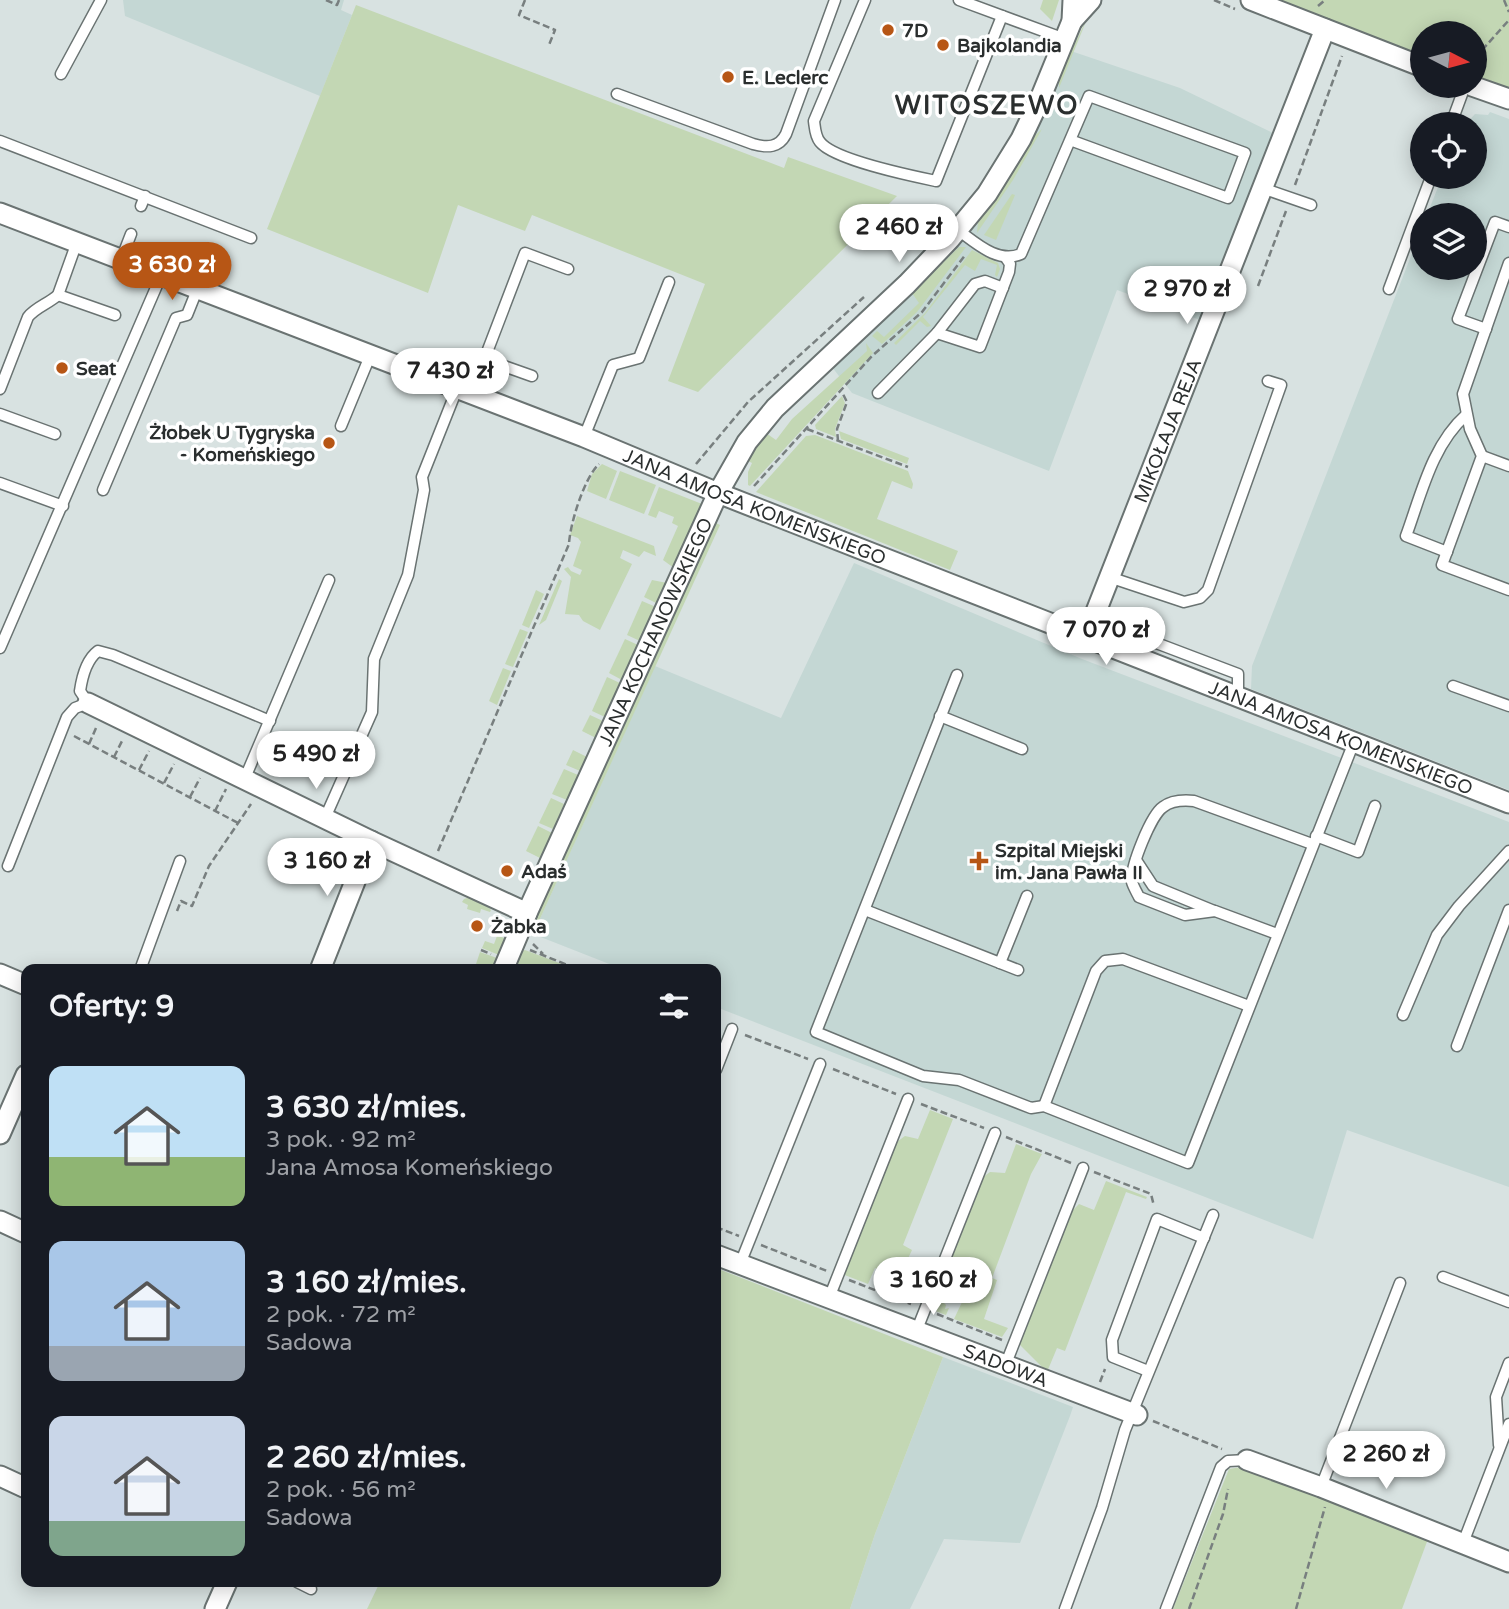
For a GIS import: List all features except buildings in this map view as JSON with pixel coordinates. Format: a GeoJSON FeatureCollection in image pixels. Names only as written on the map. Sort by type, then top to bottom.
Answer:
{"type":"FeatureCollection","features":[{"type":"Feature","properties":{"kind":"street","name":"JANA KOCHANOWSKIEGO"},"geometry":{"type":"LineString","coordinates":[[1069,30],[1073,0]]}},
{"type":"Feature","properties":{"kind":"street","name":"JANA KOCHANOWSKIEGO"},"geometry":{"type":"LineString","coordinates":[[505,964],[718,493],[747,442],[775,408],[907,284],[958,230],[987,194],[1021,139],[1069,30],[1091,0]]}},
{"type":"Feature","properties":{"kind":"street"},"geometry":{"type":"LineString","coordinates":[[1251,0],[1410,62]]}},
{"type":"Feature","properties":{"kind":"street","name":"MIKOŁAJA REJA"},"geometry":{"type":"LineString","coordinates":[[1086,638],[1325,29]]}},
{"type":"Feature","properties":{"kind":"street"},"geometry":{"type":"LineString","coordinates":[[1488,92],[1509,99]]}},
{"type":"Feature","properties":{"kind":"street","name":"JANA AMOSA KOMEŃSKIEGO"},"geometry":{"type":"LineString","coordinates":[[0,213],[584,437],[718,493],[1509,803]]}},
{"type":"Feature","properties":{"kind":"street"},"geometry":{"type":"LineString","coordinates":[[89,703],[371,841],[527,912]]}},
{"type":"Feature","properties":{"kind":"street"},"geometry":{"type":"LineString","coordinates":[[322,964],[371,841]]}},
{"type":"Feature","properties":{"kind":"street"},"geometry":{"type":"LineString","coordinates":[[0,974],[21,983]]}},
{"type":"Feature","properties":{"kind":"street"},"geometry":{"type":"LineString","coordinates":[[0,1133],[21,1086]]}},
{"type":"Feature","properties":{"kind":"street"},"geometry":{"type":"LineString","coordinates":[[0,1221],[21,1231]]}},
{"type":"Feature","properties":{"kind":"street","name":"SADOWA"},"geometry":{"type":"LineString","coordinates":[[721,1257],[1135,1414]]}},
{"type":"Feature","properties":{"kind":"street"},"geometry":{"type":"LineString","coordinates":[[1247,1460],[1324,1493],[1509,1562]]}},
{"type":"Feature","properties":{"kind":"street"},"geometry":{"type":"LineString","coordinates":[[0,1476],[21,1486]]}},
{"type":"Feature","properties":{"kind":"street"},"geometry":{"type":"LineString","coordinates":[[215,1609],[224,1587]]}},
{"type":"Feature","properties":{"kind":"lane"},"geometry":{"type":"LineString","coordinates":[[61,74],[101,0]]}},
{"type":"Feature","properties":{"kind":"lane"},"geometry":{"type":"LineString","coordinates":[[617,94],[753,144],[768,147],[778,144],[786,134],[835,0]]}},
{"type":"Feature","properties":{"kind":"lane"},"geometry":{"type":"LineString","coordinates":[[865,0],[814,121],[816,134],[827,148],[879,169],[936,181],[1002,16]]}},
{"type":"Feature","properties":{"kind":"lane"},"geometry":{"type":"LineString","coordinates":[[959,0],[1002,16],[1069,30]]}},
{"type":"Feature","properties":{"kind":"lane"},"geometry":{"type":"LineString","coordinates":[[1006,258],[1021,254],[1070,140],[1089,96],[1245,153],[1228,198],[1070,140]]}},
{"type":"Feature","properties":{"kind":"lane"},"geometry":{"type":"LineString","coordinates":[[0,141],[143,201],[251,238]]}},
{"type":"Feature","properties":{"kind":"lane"},"geometry":{"type":"LineString","coordinates":[[1262,188],[1311,205]]}},
{"type":"Feature","properties":{"kind":"lane"},"geometry":{"type":"LineString","coordinates":[[1389,289],[1426,189]]}},
{"type":"Feature","properties":{"kind":"lane"},"geometry":{"type":"LineString","coordinates":[[1486,329],[1458,319],[1495,222],[1509,227]]}},
{"type":"Feature","properties":{"kind":"lane"},"geometry":{"type":"LineString","coordinates":[[937,333],[980,348],[1009,272],[1010,264],[1006,258],[989,251],[958,230]]}},
{"type":"Feature","properties":{"kind":"lane"},"geometry":{"type":"LineString","coordinates":[[121,260],[131,234]]}},
{"type":"Feature","properties":{"kind":"lane"},"geometry":{"type":"LineString","coordinates":[[0,389],[28,317],[34,309],[58,295],[77,242]]}},
{"type":"Feature","properties":{"kind":"lane"},"geometry":{"type":"LineString","coordinates":[[325,818],[372,712],[374,659],[408,575],[424,490],[422,477],[464,392],[484,359],[526,253],[568,269]]}},
{"type":"Feature","properties":{"kind":"lane"},"geometry":{"type":"LineString","coordinates":[[1509,263],[1463,394],[1466,415],[1482,456],[1442,565],[1509,590]]}},
{"type":"Feature","properties":{"kind":"lane"},"geometry":{"type":"LineString","coordinates":[[0,648],[161,276]]}},
{"type":"Feature","properties":{"kind":"lane"},"geometry":{"type":"LineString","coordinates":[[878,393],[937,333],[975,284],[985,281],[1003,288]]}},
{"type":"Feature","properties":{"kind":"lane"},"geometry":{"type":"LineString","coordinates":[[584,437],[612,365],[639,358],[669,282]]}},
{"type":"Feature","properties":{"kind":"lane"},"geometry":{"type":"LineString","coordinates":[[103,490],[176,318],[187,315],[197,290]]}},
{"type":"Feature","properties":{"kind":"lane"},"geometry":{"type":"LineString","coordinates":[[58,295],[115,315]]}},
{"type":"Feature","properties":{"kind":"lane"},"geometry":{"type":"LineString","coordinates":[[341,426],[370,356]]}},
{"type":"Feature","properties":{"kind":"lane"},"geometry":{"type":"LineString","coordinates":[[484,359],[532,376]]}},
{"type":"Feature","properties":{"kind":"lane"},"geometry":{"type":"LineString","coordinates":[[1109,577],[1184,602],[1200,598],[1208,590],[1281,385],[1268,381]]}},
{"type":"Feature","properties":{"kind":"lane"},"geometry":{"type":"LineString","coordinates":[[0,414],[55,434]]}},
{"type":"Feature","properties":{"kind":"lane"},"geometry":{"type":"LineString","coordinates":[[1447,552],[1406,536],[1438,451],[1452,427],[1466,415]]}},
{"type":"Feature","properties":{"kind":"lane"},"geometry":{"type":"LineString","coordinates":[[1482,456],[1509,467]]}},
{"type":"Feature","properties":{"kind":"lane"},"geometry":{"type":"LineString","coordinates":[[0,484],[63,506]]}},
{"type":"Feature","properties":{"kind":"lane"},"geometry":{"type":"LineString","coordinates":[[247,779],[329,580]]}},
{"type":"Feature","properties":{"kind":"lane"},"geometry":{"type":"LineString","coordinates":[[1093,619],[1238,674],[1238,697]]}},
{"type":"Feature","properties":{"kind":"lane"},"geometry":{"type":"LineString","coordinates":[[8,866],[67,717],[75,708],[89,703],[80,691],[82,678],[91,656],[98,651],[270,721]]}},
{"type":"Feature","properties":{"kind":"lane"},"geometry":{"type":"LineString","coordinates":[[957,675],[816,1032],[923,1076],[959,1080],[1031,1108],[1044,1106],[1188,1163],[1354,743]]}},
{"type":"Feature","properties":{"kind":"lane"},"geometry":{"type":"LineString","coordinates":[[1453,686],[1509,706]]}},
{"type":"Feature","properties":{"kind":"lane"},"geometry":{"type":"LineString","coordinates":[[940,716],[1022,749]]}},
{"type":"Feature","properties":{"kind":"lane"},"geometry":{"type":"LineString","coordinates":[[1215,911],[1185,915],[1139,897],[1132,881],[1136,860],[1150,824],[1162,807],[1179,800],[1195,801],[1358,852],[1375,806]]}},
{"type":"Feature","properties":{"kind":"lane"},"geometry":{"type":"LineString","coordinates":[[1403,1015],[1437,934],[1509,851]]}},
{"type":"Feature","properties":{"kind":"lane"},"geometry":{"type":"LineString","coordinates":[[1136,860],[1153,886],[1277,934]]}},
{"type":"Feature","properties":{"kind":"lane"},"geometry":{"type":"LineString","coordinates":[[142,964],[180,861]]}},
{"type":"Feature","properties":{"kind":"lane"},"geometry":{"type":"LineString","coordinates":[[1000,963],[1027,896]]}},
{"type":"Feature","properties":{"kind":"lane"},"geometry":{"type":"LineString","coordinates":[[865,910],[1018,970]]}},
{"type":"Feature","properties":{"kind":"lane"},"geometry":{"type":"LineString","coordinates":[[1457,1046],[1509,910]]}},
{"type":"Feature","properties":{"kind":"lane"},"geometry":{"type":"LineString","coordinates":[[1044,1106],[1096,971],[1105,961],[1123,959],[1249,1006]]}},
{"type":"Feature","properties":{"kind":"lane"},"geometry":{"type":"LineString","coordinates":[[721,1057],[732,1029]]}},
{"type":"Feature","properties":{"kind":"lane"},"geometry":{"type":"LineString","coordinates":[[740,1264],[820,1064]]}},
{"type":"Feature","properties":{"kind":"lane"},"geometry":{"type":"LineString","coordinates":[[829,1298],[908,1098]]}},
{"type":"Feature","properties":{"kind":"lane"},"geometry":{"type":"LineString","coordinates":[[916,1332],[995,1133]]}},
{"type":"Feature","properties":{"kind":"lane"},"geometry":{"type":"LineString","coordinates":[[1004,1366],[1083,1168]]}},
{"type":"Feature","properties":{"kind":"lane"},"geometry":{"type":"LineString","coordinates":[[1065,1609],[1102,1508],[1125,1430],[1135,1414],[1149,1371],[1213,1215]]}},
{"type":"Feature","properties":{"kind":"lane"},"geometry":{"type":"LineString","coordinates":[[1149,1371],[1113,1357],[1112,1340],[1157,1219],[1204,1238]]}},
{"type":"Feature","properties":{"kind":"lane"},"geometry":{"type":"LineString","coordinates":[[1443,1277],[1509,1302]]}},
{"type":"Feature","properties":{"kind":"lane"},"geometry":{"type":"LineString","coordinates":[[1324,1493],[1400,1283]]}},
{"type":"Feature","properties":{"kind":"lane"},"geometry":{"type":"LineString","coordinates":[[1499,1449],[1496,1397],[1509,1363]]}},
{"type":"Feature","properties":{"kind":"lane"},"geometry":{"type":"LineString","coordinates":[[1463,1543],[1509,1424]]}},
{"type":"Feature","properties":{"kind":"lane"},"geometry":{"type":"LineString","coordinates":[[1166,1609],[1221,1467],[1226,1463],[1247,1460]]}},
{"type":"Feature","properties":{"kind":"lane"},"geometry":{"type":"LineString","coordinates":[[307,1587],[311,1589]]}},
{"type":"Feature","properties":{"kind":"path"},"geometry":{"type":"LineString","coordinates":[[326,0],[338,5],[339,0]]}},
{"type":"Feature","properties":{"kind":"path"},"geometry":{"type":"LineString","coordinates":[[525,0],[519,15],[555,30],[549,45]]}},
{"type":"Feature","properties":{"kind":"path"},"geometry":{"type":"LineString","coordinates":[[1318,6],[1325,0]]}},
{"type":"Feature","properties":{"kind":"path"},"geometry":{"type":"LineString","coordinates":[[1504,0],[1509,12]]}},
{"type":"Feature","properties":{"kind":"path"},"geometry":{"type":"LineString","coordinates":[[1488,43],[1509,20]]}},
{"type":"Feature","properties":{"kind":"path"},"geometry":{"type":"LineString","coordinates":[[1258,286],[1343,53]]}},
{"type":"Feature","properties":{"kind":"path"},"geometry":{"type":"LineString","coordinates":[[688,481],[699,459],[748,402],[871,291]]}},
{"type":"Feature","properties":{"kind":"path"},"geometry":{"type":"LineString","coordinates":[[838,441],[837,429],[847,402],[841,390]]}},
{"type":"Feature","properties":{"kind":"path"},"geometry":{"type":"LineString","coordinates":[[807,429],[908,467]]}},
{"type":"Feature","properties":{"kind":"path"},"geometry":{"type":"LineString","coordinates":[[431,867],[569,544],[572,522],[586,485],[592,471],[602,462]]}},
{"type":"Feature","properties":{"kind":"path"},"geometry":{"type":"LineString","coordinates":[[62,730],[237,823]]}},
{"type":"Feature","properties":{"kind":"path"},"geometry":{"type":"LineString","coordinates":[[215,811],[247,779]]}},
{"type":"Feature","properties":{"kind":"path"},"geometry":{"type":"LineString","coordinates":[[174,921],[181,901],[192,906],[209,866],[237,823],[247,779]]}},
{"type":"Feature","properties":{"kind":"path"},"geometry":{"type":"LineString","coordinates":[[514,943],[565,964]]}},
{"type":"Feature","properties":{"kind":"path"},"geometry":{"type":"LineString","coordinates":[[732,1029],[1151,1194],[1154,1206]]}},
{"type":"Feature","properties":{"kind":"path"},"geometry":{"type":"LineString","coordinates":[[721,1229],[1013,1344]]}},
{"type":"Feature","properties":{"kind":"path"},"geometry":{"type":"LineString","coordinates":[[1100,1384],[1105,1370],[1103,1365]]}},
{"type":"Feature","properties":{"kind":"path"},"geometry":{"type":"LineString","coordinates":[[1135,1414],[1227,1451]]}},
{"type":"Feature","properties":{"kind":"path"},"geometry":{"type":"LineString","coordinates":[[1189,1609],[1223,1514],[1229,1484],[1229,1469],[1226,1463]]}},
{"type":"Feature","properties":{"kind":"path"},"geometry":{"type":"LineString","coordinates":[[1296,1609],[1324,1493]]}},
{"type":"Feature","properties":{"kind":"shaded area"},"geometry":{"type":"Polygon","coordinates":[[[123,0],[344,0],[341,10],[352,15],[320,96],[125,16],[123,0]]]}},
{"type":"Feature","properties":{"kind":"shaded area"},"geometry":{"type":"Polygon","coordinates":[[[1071,51],[1180,88],[1277,135],[1203,321],[1117,290],[1049,471],[852,393],[832,367],[912,293],[975,226],[1022,157],[1071,51]]]}},
{"type":"Feature","properties":{"kind":"shaded area"},"geometry":{"type":"Polygon","coordinates":[[[1490,112],[1509,119],[1509,790],[1251,689],[1252,666],[1410,259],[1410,280],[1487,280],[1487,203],[1432,203],[1437,189],[1487,189],[1487,115],[1490,112]]]}},
{"type":"Feature","properties":{"kind":"shaded area","name":"Szpital Miejski im. Jana Pawła II"},"geometry":{"type":"Polygon","coordinates":[[[854,563],[1082,659],[1509,822],[1509,1187],[1347,1130],[1313,1239],[721,1009],[721,964],[609,964],[533,934],[655,666],[781,718],[854,563]]]}},
{"type":"Feature","properties":{"kind":"shaded area"},"geometry":{"type":"Polygon","coordinates":[[[943,1357],[1073,1407],[1070,1416],[1020,1543],[944,1539],[910,1609],[850,1609],[875,1534],[943,1357]]]}},
{"type":"Feature","properties":{"kind":"green space"},"geometry":{"type":"Polygon","coordinates":[[[1043,0],[1059,0],[1052,21],[1040,9],[1043,0]]]}},
{"type":"Feature","properties":{"kind":"green space"},"geometry":{"type":"Polygon","coordinates":[[[1274,0],[1509,0],[1509,89],[1488,82],[1488,21],[1410,21],[1410,52],[1274,0]]]}},
{"type":"Feature","properties":{"kind":"green space"},"geometry":{"type":"Polygon","coordinates":[[[356,5],[784,168],[788,157],[897,196],[698,392],[668,381],[705,284],[532,215],[525,231],[458,205],[428,293],[267,229],[356,5]]]}},
{"type":"Feature","properties":{"kind":"green space"},"geometry":{"type":"Polygon","coordinates":[[[1089,14],[1059,88],[1059,77],[1089,14]]]}},
{"type":"Feature","properties":{"kind":"green space"},"geometry":{"type":"Polygon","coordinates":[[[1042,129],[1013,180],[977,233],[978,222],[1006,183],[1030,140],[1042,129]]]}},
{"type":"Feature","properties":{"kind":"green space"},"geometry":{"type":"Polygon","coordinates":[[[1012,194],[1015,195],[996,240],[984,235],[1012,194]]]}},
{"type":"Feature","properties":{"kind":"green space"},"geometry":{"type":"Polygon","coordinates":[[[959,247],[966,247],[917,312],[882,344],[872,336],[877,331],[884,337],[919,303],[912,293],[959,247]]]}},
{"type":"Feature","properties":{"kind":"green space"},"geometry":{"type":"Polygon","coordinates":[[[972,250],[998,263],[1000,269],[997,277],[997,265],[981,259],[975,271],[965,265],[923,317],[931,326],[927,327],[920,321],[896,345],[894,343],[925,313],[972,250]]]}},
{"type":"Feature","properties":{"kind":"green space"},"geometry":{"type":"Polygon","coordinates":[[[866,343],[873,353],[750,486],[748,485],[748,472],[752,463],[748,461],[766,433],[776,440],[792,419],[867,351],[866,343]]]}},
{"type":"Feature","properties":{"kind":"green space"},"geometry":{"type":"Polygon","coordinates":[[[842,396],[845,403],[835,429],[836,437],[816,429],[815,425],[842,396]]]}},
{"type":"Feature","properties":{"kind":"green space"},"geometry":{"type":"Polygon","coordinates":[[[839,431],[909,458],[907,464],[841,439],[839,431]]]}},
{"type":"Feature","properties":{"kind":"green space"},"geometry":{"type":"Polygon","coordinates":[[[815,435],[908,471],[912,489],[892,481],[877,519],[958,551],[950,570],[756,492],[806,436],[815,435]]]}},
{"type":"Feature","properties":{"kind":"green space"},"geometry":{"type":"Polygon","coordinates":[[[602,464],[617,471],[606,499],[587,491],[592,474],[602,464]]]}},
{"type":"Feature","properties":{"kind":"green space"},"geometry":{"type":"Polygon","coordinates":[[[620,471],[656,485],[644,514],[609,500],[620,471]]]}},
{"type":"Feature","properties":{"kind":"green space"},"geometry":{"type":"Polygon","coordinates":[[[659,487],[702,504],[674,568],[663,560],[678,526],[672,523],[674,517],[659,511],[656,518],[648,515],[659,487]]]}},
{"type":"Feature","properties":{"kind":"green space"},"geometry":{"type":"Polygon","coordinates":[[[577,516],[654,546],[656,556],[644,551],[639,557],[623,550],[620,558],[632,564],[600,630],[583,621],[579,615],[565,614],[571,577],[564,569],[568,567],[580,575],[582,570],[573,566],[581,542],[570,535],[577,516]]]}},
{"type":"Feature","properties":{"kind":"green space"},"geometry":{"type":"Polygon","coordinates":[[[716,523],[720,525],[533,934],[528,932],[716,523]]]}},
{"type":"Feature","properties":{"kind":"green space"},"geometry":{"type":"Polygon","coordinates":[[[559,579],[562,581],[546,620],[539,625],[559,579]]]}},
{"type":"Feature","properties":{"kind":"green space"},"geometry":{"type":"Polygon","coordinates":[[[652,580],[667,583],[658,604],[644,597],[652,580]]]}},
{"type":"Feature","properties":{"kind":"green space"},"geometry":{"type":"Polygon","coordinates":[[[536,590],[544,594],[529,628],[522,625],[536,590]]]}},
{"type":"Feature","properties":{"kind":"green space"},"geometry":{"type":"Polygon","coordinates":[[[642,601],[656,607],[640,641],[627,635],[642,601]]]}},
{"type":"Feature","properties":{"kind":"green space"},"geometry":{"type":"Polygon","coordinates":[[[520,629],[528,632],[513,667],[505,664],[520,629]]]}},
{"type":"Feature","properties":{"kind":"green space"},"geometry":{"type":"Polygon","coordinates":[[[625,639],[638,645],[622,680],[609,673],[625,639]]]}},
{"type":"Feature","properties":{"kind":"green space"},"geometry":{"type":"Polygon","coordinates":[[[503,668],[511,671],[497,705],[489,701],[503,668]]]}},
{"type":"Feature","properties":{"kind":"green space"},"geometry":{"type":"Polygon","coordinates":[[[607,677],[620,683],[605,717],[592,711],[607,677]]]}},
{"type":"Feature","properties":{"kind":"green space"},"geometry":{"type":"Polygon","coordinates":[[[590,715],[603,721],[596,738],[582,731],[590,715]]]}},
{"type":"Feature","properties":{"kind":"green space"},"geometry":{"type":"Polygon","coordinates":[[[573,750],[587,757],[580,771],[566,765],[573,750]]]}},
{"type":"Feature","properties":{"kind":"green space"},"geometry":{"type":"Polygon","coordinates":[[[564,769],[578,775],[567,800],[552,794],[564,769]]]}},
{"type":"Feature","properties":{"kind":"green space"},"geometry":{"type":"Polygon","coordinates":[[[551,798],[564,804],[553,829],[539,823],[551,798]]]}},
{"type":"Feature","properties":{"kind":"green space"},"geometry":{"type":"Polygon","coordinates":[[[538,826],[552,833],[540,858],[526,851],[538,826]]]}},
{"type":"Feature","properties":{"kind":"green space"},"geometry":{"type":"Polygon","coordinates":[[[470,897],[486,904],[490,912],[481,909],[480,913],[467,909],[468,905],[462,902],[470,897]]]}},
{"type":"Feature","properties":{"kind":"green space"},"geometry":{"type":"Polygon","coordinates":[[[497,936],[505,938],[499,955],[482,948],[485,941],[494,944],[497,936]]]}},
{"type":"Feature","properties":{"kind":"green space"},"geometry":{"type":"Polygon","coordinates":[[[525,950],[562,964],[516,964],[525,950]]]}},
{"type":"Feature","properties":{"kind":"green space"},"geometry":{"type":"Polygon","coordinates":[[[480,952],[497,958],[495,964],[476,964],[480,952]]]}},
{"type":"Feature","properties":{"kind":"green space"},"geometry":{"type":"Polygon","coordinates":[[[930,1110],[953,1119],[903,1245],[912,1250],[895,1286],[921,1296],[913,1302],[876,1287],[881,1271],[875,1268],[868,1284],[842,1274],[894,1144],[905,1136],[918,1139],[930,1110]]]}},
{"type":"Feature","properties":{"kind":"green space"},"geometry":{"type":"Polygon","coordinates":[[[1016,1144],[1042,1154],[1031,1174],[992,1278],[997,1280],[984,1319],[1008,1328],[1002,1337],[954,1319],[963,1300],[955,1296],[953,1299],[947,1296],[945,1309],[949,1308],[946,1315],[930,1309],[982,1178],[990,1172],[1005,1173],[1016,1144]]]}},
{"type":"Feature","properties":{"kind":"green space"},"geometry":{"type":"Polygon","coordinates":[[[1106,1181],[1147,1197],[1146,1199],[1126,1192],[1065,1351],[1057,1348],[1047,1372],[1018,1343],[1068,1215],[1079,1204],[1094,1210],[1106,1181]]]}},
{"type":"Feature","properties":{"kind":"green space"},"geometry":{"type":"Polygon","coordinates":[[[721,1270],[943,1357],[875,1534],[850,1609],[367,1609],[378,1587],[721,1587],[721,1270]]]}},
{"type":"Feature","properties":{"kind":"green space"},"geometry":{"type":"Polygon","coordinates":[[[1241,1467],[1428,1539],[1402,1609],[1173,1609],[1229,1469],[1241,1467]]]}},
{"type":"Feature","properties":{"kind":"place","name":"7D"},"geometry":{"type":"Point","coordinates":[888,30]}},
{"type":"Feature","properties":{"kind":"place","name":"Bajkolandia"},"geometry":{"type":"Point","coordinates":[943,45]}},
{"type":"Feature","properties":{"kind":"place","name":"E. Leclerc"},"geometry":{"type":"Point","coordinates":[728,77]}},
{"type":"Feature","properties":{"kind":"place","name":"Seat"},"geometry":{"type":"Point","coordinates":[62,368]}},
{"type":"Feature","properties":{"kind":"place","name":"Żłobek U Tygryska - Komeńskiego"},"geometry":{"type":"Point","coordinates":[329,443]}},
{"type":"Feature","properties":{"kind":"place","name":"Szpital Miejski im. Jana Pawła II"},"geometry":{"type":"Point","coordinates":[979,861]}},
{"type":"Feature","properties":{"kind":"place","name":"Adaś"},"geometry":{"type":"Point","coordinates":[507,871]}},
{"type":"Feature","properties":{"kind":"place","name":"Żabka"},"geometry":{"type":"Point","coordinates":[477,926]}},
{"type":"Feature","properties":{"kind":"district","name":"WITOSZEWO"},"geometry":{"type":"Point","coordinates":[987,105]}}]}
